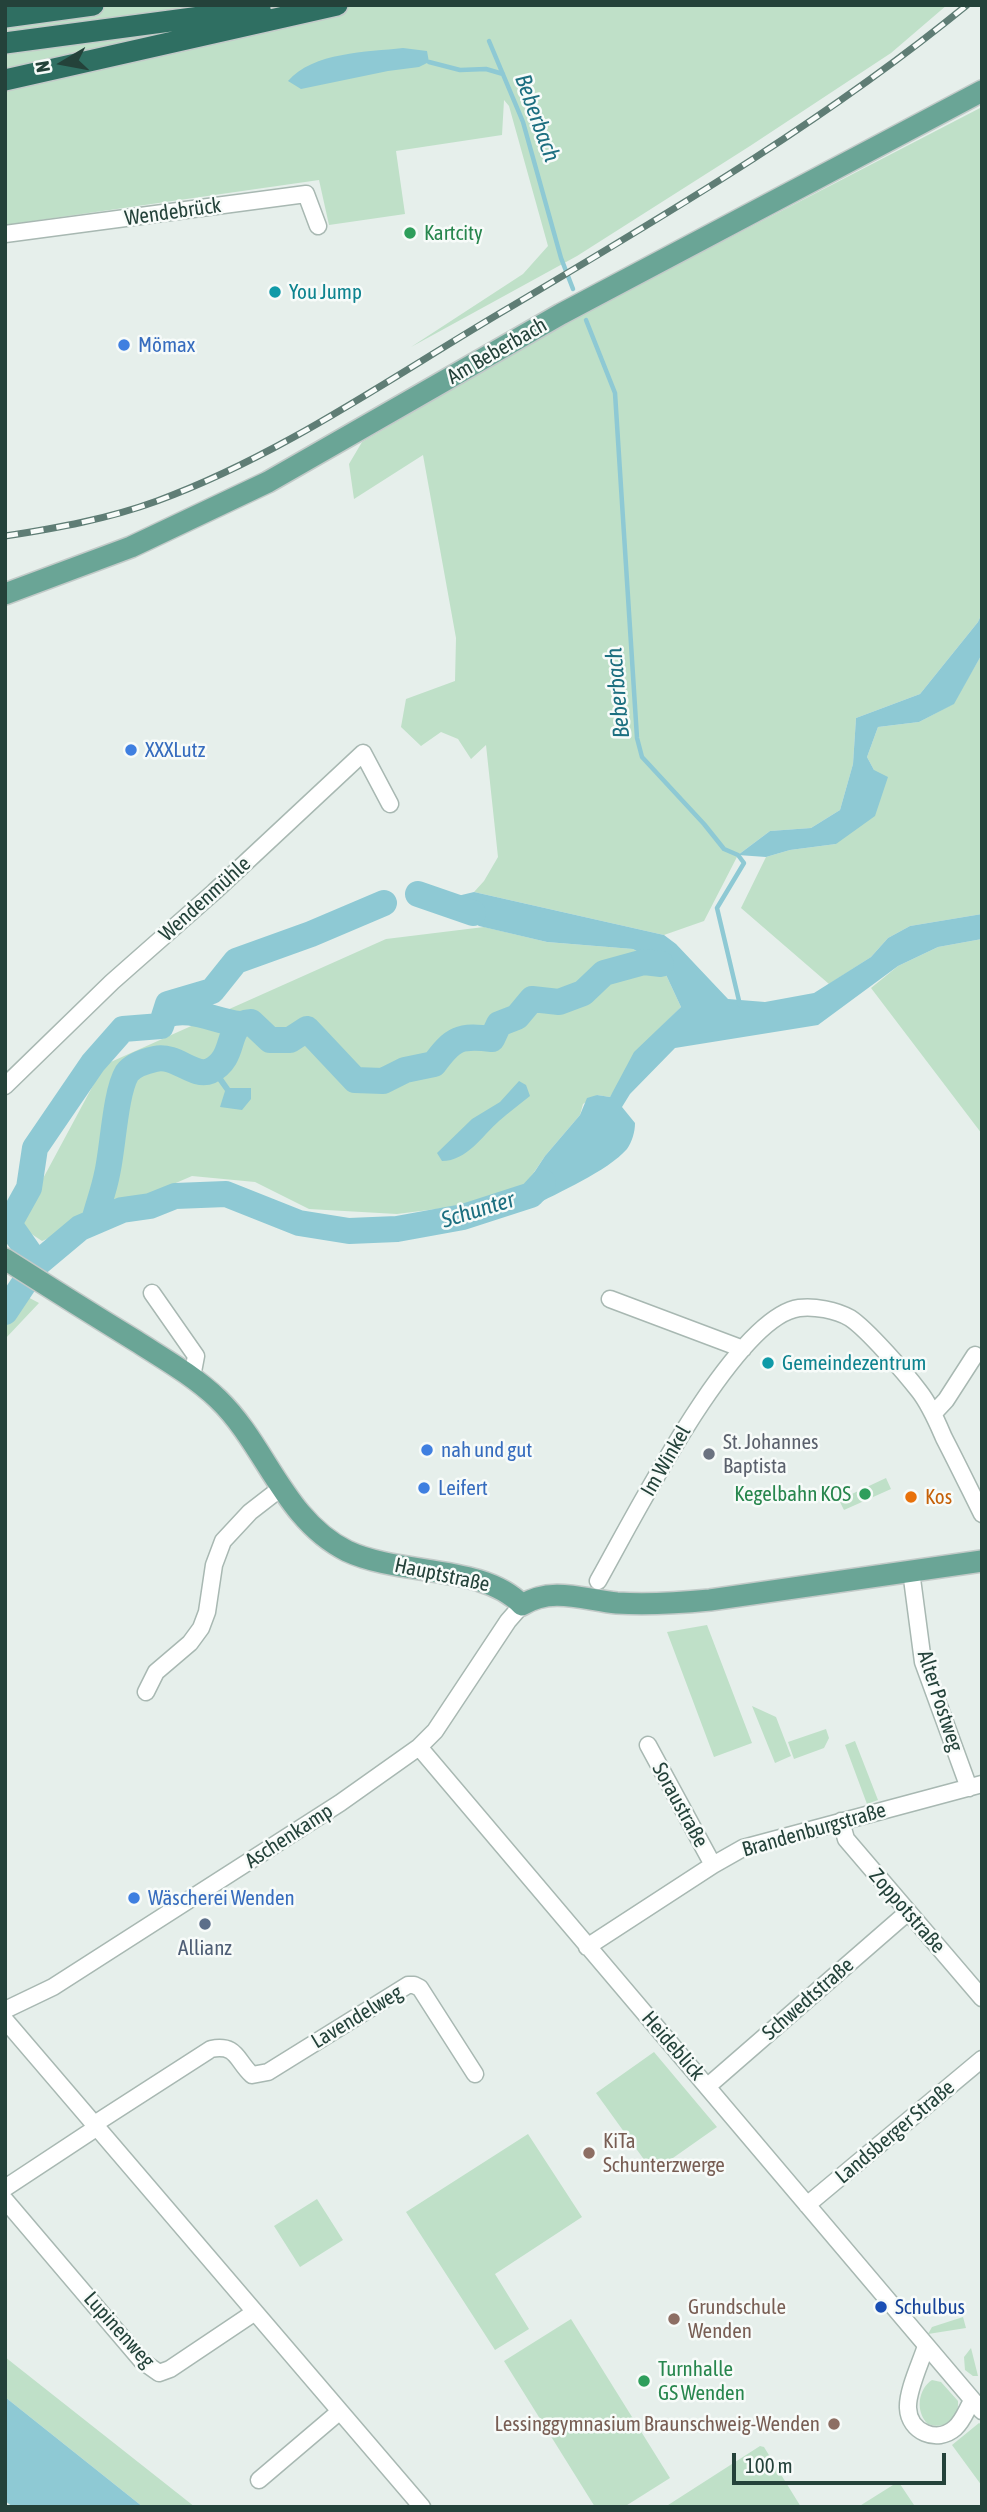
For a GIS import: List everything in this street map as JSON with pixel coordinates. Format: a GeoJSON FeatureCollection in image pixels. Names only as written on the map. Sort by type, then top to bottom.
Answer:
{"type":"FeatureCollection","features":[{"type":"Feature","properties":{"kind":"highway"},"geometry":{"type":"LineString","coordinates":[[5,17],[93,5]]}},
{"type":"Feature","properties":{"kind":"highway"},"geometry":{"type":"LineString","coordinates":[[5,43],[293,5]]}},
{"type":"Feature","properties":{"kind":"highway"},"geometry":{"type":"LineString","coordinates":[[5,80],[337,5]]}},
{"type":"Feature","properties":{"kind":"main road","name":"Am Beberbach"},"geometry":{"type":"LineString","coordinates":[[5,594],[131,547],[268,482],[561,314],[982,90]]}},
{"type":"Feature","properties":{"kind":"main road","name":"Hauptstraße"},"geometry":{"type":"LineString","coordinates":[[5,1259],[192,1377],[217,1398],[242,1426],[281,1488],[310,1524],[335,1544],[382,1563],[483,1581],[505,1590],[522,1605]]}},
{"type":"Feature","properties":{"kind":"main road"},"geometry":{"type":"LineString","coordinates":[[522,1605],[536,1597],[551,1594],[615,1603],[710,1600],[982,1560]]}},
{"type":"Feature","properties":{"kind":"street","name":"Wendebrück"},"geometry":{"type":"LineString","coordinates":[[5,234],[306,194],[318,226]]}},
{"type":"Feature","properties":{"kind":"street","name":"Wendenmühle"},"geometry":{"type":"LineString","coordinates":[[5,1086],[112,982],[214,892],[363,753],[390,804]]}},
{"type":"Feature","properties":{"kind":"street"},"geometry":{"type":"LineString","coordinates":[[152,1293],[197,1356],[192,1377]]}},
{"type":"Feature","properties":{"kind":"street"},"geometry":{"type":"LineString","coordinates":[[610,1299],[743,1349]]}},
{"type":"Feature","properties":{"kind":"street","name":"Im Winkel"},"geometry":{"type":"LineString","coordinates":[[598,1581],[684,1427],[755,1334],[780,1314],[801,1307],[816,1308],[850,1318],[921,1393],[982,1514]]}},
{"type":"Feature","properties":{"kind":"street"},"geometry":{"type":"LineString","coordinates":[[933,1414],[953,1391],[975,1355]]}},
{"type":"Feature","properties":{"kind":"street"},"geometry":{"type":"LineString","coordinates":[[146,1692],[156,1672],[190,1643],[201,1628],[207,1612],[214,1565],[223,1541],[257,1505],[281,1488]]}},
{"type":"Feature","properties":{"kind":"street","name":"Alter Postweg"},"geometry":{"type":"LineString","coordinates":[[911,1571],[923,1662],[976,1786]]}},
{"type":"Feature","properties":{"kind":"street","name":"Aschenkamp"},"geometry":{"type":"LineString","coordinates":[[5,2010],[53,1987],[340,1803],[419,1747],[435,1731],[508,1621],[522,1605]]}},
{"type":"Feature","properties":{"kind":"street","name":"Soraustraße"},"geometry":{"type":"LineString","coordinates":[[648,1745],[713,1865]]}},
{"type":"Feature","properties":{"kind":"street","name":"Heideblick"},"geometry":{"type":"LineString","coordinates":[[419,1747],[977,2406],[958,2426],[943,2435],[925,2434],[909,2417],[908,2399],[926,2346]]}},
{"type":"Feature","properties":{"kind":"street","name":"Brandenburgstraße"},"geometry":{"type":"LineString","coordinates":[[587,1947],[743,1848],[976,1786]]}},
{"type":"Feature","properties":{"kind":"street","name":"Zoppotstraße"},"geometry":{"type":"LineString","coordinates":[[841,1821],[846,1839],[982,1997]]}},
{"type":"Feature","properties":{"kind":"street","name":"Schwedtstraße"},"geometry":{"type":"LineString","coordinates":[[708,2086],[908,1912]]}},
{"type":"Feature","properties":{"kind":"street","name":"Lavendelweg"},"geometry":{"type":"LineString","coordinates":[[95,2126],[211,2049],[230,2049],[252,2075],[268,2072],[400,1988],[414,1985],[426,1996],[475,2074]]}},
{"type":"Feature","properties":{"kind":"street"},"geometry":{"type":"LineString","coordinates":[[5,2020],[340,2412],[412,2504]]}},
{"type":"Feature","properties":{"kind":"street","name":"Landsberger Straße"},"geometry":{"type":"LineString","coordinates":[[807,2205],[982,2059]]}},
{"type":"Feature","properties":{"kind":"street"},"geometry":{"type":"LineString","coordinates":[[5,2188],[95,2126]]}},
{"type":"Feature","properties":{"kind":"street","name":"Lupinenweg"},"geometry":{"type":"LineString","coordinates":[[5,2200],[142,2361],[159,2373],[170,2369],[255,2312]]}},
{"type":"Feature","properties":{"kind":"street"},"geometry":{"type":"LineString","coordinates":[[259,2480],[340,2412]]}},
{"type":"Feature","properties":{"kind":"green space"},"geometry":{"type":"Polygon","coordinates":[[[5,5],[947,5],[891,53],[750,146],[577,256],[411,347],[523,274],[548,246],[509,106],[504,100],[502,135],[396,151],[405,214],[329,225],[319,180],[5,225],[5,5]]]}},
{"type":"Feature","properties":{"kind":"green space"},"geometry":{"type":"Polygon","coordinates":[[[982,107],[982,613],[978,622],[920,694],[856,718],[853,764],[840,810],[811,828],[770,831],[738,855],[704,921],[664,935],[474,892],[498,857],[486,745],[471,759],[458,739],[441,732],[421,746],[401,727],[406,699],[455,681],[456,638],[423,455],[354,499],[349,464],[362,442],[567,322],[982,107]]]}},
{"type":"Feature","properties":{"kind":"green space"},"geometry":{"type":"Polygon","coordinates":[[[982,654],[982,914],[910,926],[888,938],[871,957],[829,984],[741,908],[766,857],[790,850],[836,844],[874,770],[867,757],[878,727],[919,722],[953,704],[982,654]]]}},
{"type":"Feature","properties":{"kind":"green space"},"geometry":{"type":"Polygon","coordinates":[[[484,927],[547,942],[633,949],[661,964],[681,1007],[661,1027],[610,1097],[597,1095],[583,1104],[580,1115],[545,1156],[516,1199],[531,1207],[452,1207],[397,1214],[309,1209],[255,1182],[192,1176],[42,1241],[18,1225],[104,1065],[386,939],[484,927]]]}},
{"type":"Feature","properties":{"kind":"green space"},"geometry":{"type":"Polygon","coordinates":[[[982,939],[982,1134],[871,988],[898,966],[938,947],[982,939]]]}},
{"type":"Feature","properties":{"kind":"green space"},"geometry":{"type":"Polygon","coordinates":[[[5,1285],[39,1303],[5,1339],[5,1285]]]}},
{"type":"Feature","properties":{"kind":"green space","name":"Kegelbahn KOS"},"geometry":{"type":"Polygon","coordinates":[[[886,1478],[891,1489],[844,1510],[839,1500],[886,1478]]]}},
{"type":"Feature","properties":{"kind":"green space"},"geometry":{"type":"Polygon","coordinates":[[[707,1625],[752,1743],[714,1757],[667,1632],[707,1625]]]}},
{"type":"Feature","properties":{"kind":"green space"},"geometry":{"type":"Polygon","coordinates":[[[752,1706],[776,1717],[791,1756],[775,1763],[752,1706]]]}},
{"type":"Feature","properties":{"kind":"green space"},"geometry":{"type":"Polygon","coordinates":[[[826,1729],[829,1738],[824,1748],[794,1759],[788,1742],[826,1729]]]}},
{"type":"Feature","properties":{"kind":"green space"},"geometry":{"type":"Polygon","coordinates":[[[855,1741],[878,1800],[867,1804],[845,1745],[855,1741]]]}},
{"type":"Feature","properties":{"kind":"green space"},"geometry":{"type":"Polygon","coordinates":[[[654,2052],[717,2127],[653,2172],[596,2093],[654,2052]]]}},
{"type":"Feature","properties":{"kind":"green space"},"geometry":{"type":"Polygon","coordinates":[[[528,2134],[582,2217],[495,2274],[529,2329],[495,2350],[406,2212],[528,2134]]]}},
{"type":"Feature","properties":{"kind":"green space"},"geometry":{"type":"Polygon","coordinates":[[[317,2199],[343,2240],[300,2267],[274,2226],[317,2199]]]}},
{"type":"Feature","properties":{"kind":"green space"},"geometry":{"type":"Polygon","coordinates":[[[963,2317],[966,2328],[928,2334],[932,2327],[963,2317]]]}},
{"type":"Feature","properties":{"kind":"green space"},"geometry":{"type":"Polygon","coordinates":[[[571,2319],[670,2478],[624,2507],[595,2507],[504,2361],[571,2319]]]}},
{"type":"Feature","properties":{"kind":"green space"},"geometry":{"type":"Polygon","coordinates":[[[971,2348],[978,2376],[965,2370],[964,2357],[971,2348]]]}},
{"type":"Feature","properties":{"kind":"green space"},"geometry":{"type":"Polygon","coordinates":[[[5,2357],[195,2507],[143,2507],[5,2397],[5,2357]]]}},
{"type":"Feature","properties":{"kind":"green space"},"geometry":{"type":"Polygon","coordinates":[[[932,2380],[941,2382],[958,2401],[954,2418],[940,2426],[928,2424],[921,2413],[921,2395],[932,2380]]]}},
{"type":"Feature","properties":{"kind":"green space"},"geometry":{"type":"Polygon","coordinates":[[[979,2423],[982,2425],[982,2486],[952,2445],[979,2423]]]}},
{"type":"Feature","properties":{"kind":"green space"},"geometry":{"type":"Polygon","coordinates":[[[760,2446],[764,2447],[801,2507],[665,2507],[760,2446]]]}},
{"type":"Feature","properties":{"kind":"green space"},"geometry":{"type":"Polygon","coordinates":[[[898,2481],[914,2505],[858,2507],[893,2485],[898,2481]]]}},
{"type":"Feature","properties":{"kind":"water"},"geometry":{"type":"Polygon","coordinates":[[[403,48],[427,51],[429,62],[419,67],[301,89],[288,81],[311,64],[326,59],[403,48]]]}},
{"type":"Feature","properties":{"kind":"water"},"geometry":{"type":"Polygon","coordinates":[[[982,613],[982,654],[954,704],[919,722],[878,727],[867,757],[874,770],[888,777],[875,816],[836,844],[790,850],[766,857],[738,855],[770,831],[811,828],[840,810],[853,764],[856,718],[920,694],[978,622],[982,613]]]}},
{"type":"Feature","properties":{"kind":"water"},"geometry":{"type":"Polygon","coordinates":[[[474,892],[664,935],[676,944],[728,999],[765,1002],[814,993],[871,957],[888,938],[910,926],[982,914],[982,939],[938,947],[898,966],[818,1025],[675,1048],[630,1094],[622,1107],[635,1123],[633,1137],[627,1149],[595,1173],[531,1207],[516,1200],[545,1156],[580,1115],[587,1098],[597,1095],[610,1097],[634,1052],[681,1007],[661,964],[633,949],[547,942],[479,926],[441,900],[474,892]]]}},
{"type":"Feature","properties":{"kind":"water"},"geometry":{"type":"Polygon","coordinates":[[[216,1068],[230,1088],[251,1088],[251,1099],[242,1110],[220,1107],[225,1091],[210,1070],[216,1068]]]}},
{"type":"Feature","properties":{"kind":"water"},"geometry":{"type":"Polygon","coordinates":[[[519,1081],[526,1085],[530,1096],[499,1121],[474,1147],[459,1157],[442,1161],[437,1153],[472,1119],[500,1102],[519,1081]]]}},
{"type":"Feature","properties":{"kind":"water"},"geometry":{"type":"Polygon","coordinates":[[[5,2397],[143,2507],[13,2507],[5,2501],[5,2397]]]}},
{"type":"Feature","properties":{"kind":"waterway","name":"Beberbach"},"geometry":{"type":"LineString","coordinates":[[489,41],[523,122],[561,258],[573,289]]}},
{"type":"Feature","properties":{"kind":"waterway"},"geometry":{"type":"LineString","coordinates":[[429,62],[460,70],[486,69],[503,74]]}},
{"type":"Feature","properties":{"kind":"waterway","name":"Beberbach"},"geometry":{"type":"LineString","coordinates":[[586,320],[615,393],[637,738],[642,757],[724,849],[738,855],[744,863],[717,908],[740,1005]]}},
{"type":"Feature","properties":{"kind":"waterway"},"geometry":{"type":"LineString","coordinates":[[418,894],[473,913]]}},
{"type":"Feature","properties":{"kind":"waterway"},"geometry":{"type":"LineString","coordinates":[[37,1264],[9,1224],[29,1188],[35,1148],[93,1063],[123,1029],[161,1026],[168,1004],[212,991],[236,961],[311,934],[384,903]]}},
{"type":"Feature","properties":{"kind":"waterway"},"geometry":{"type":"LineString","coordinates":[[94,1221],[107,1174],[123,1082],[127,1073],[140,1064],[163,1058],[198,1071],[210,1071],[225,1058],[237,1028],[251,1022],[270,1040],[290,1040],[307,1029],[355,1080],[383,1081],[405,1070],[434,1064],[458,1040],[492,1039],[499,1024],[517,1017],[532,999],[559,1002],[583,993],[604,973],[644,962],[661,964]]}},
{"type":"Feature","properties":{"kind":"waterway"},"geometry":{"type":"LineString","coordinates":[[166,1015],[193,1013],[239,1024]]}},
{"type":"Feature","properties":{"kind":"waterway","name":"Schunter"},"geometry":{"type":"LineString","coordinates":[[5,1312],[37,1264],[80,1228],[122,1210],[150,1206],[175,1196],[226,1194],[299,1223],[349,1231],[397,1229],[463,1217],[531,1195],[543,1182]]}},
{"type":"Feature","properties":{"kind":"railway"},"geometry":{"type":"LineString","coordinates":[[5,536],[82,522],[157,501],[293,438],[743,166],[857,89],[967,5]]}},
{"type":"Feature","properties":{"kind":"place","name":"Kartcity"},"geometry":{"type":"Point","coordinates":[410,233]}},
{"type":"Feature","properties":{"kind":"place","name":"You Jump"},"geometry":{"type":"Point","coordinates":[275,292]}},
{"type":"Feature","properties":{"kind":"place","name":"Mömax"},"geometry":{"type":"Point","coordinates":[124,345]}},
{"type":"Feature","properties":{"kind":"place","name":"XXXLutz"},"geometry":{"type":"Point","coordinates":[131,750]}},
{"type":"Feature","properties":{"kind":"place","name":"Gemeindezentrum"},"geometry":{"type":"Point","coordinates":[768,1363]}},
{"type":"Feature","properties":{"kind":"place","name":"nah und gut"},"geometry":{"type":"Point","coordinates":[427,1450]}},
{"type":"Feature","properties":{"kind":"place","name":"St. Johannes Baptista"},"geometry":{"type":"Point","coordinates":[709,1454]}},
{"type":"Feature","properties":{"kind":"place","name":"Leifert"},"geometry":{"type":"Point","coordinates":[424,1488]}},
{"type":"Feature","properties":{"kind":"place","name":"Kegelbahn KOS"},"geometry":{"type":"Point","coordinates":[865,1494]}},
{"type":"Feature","properties":{"kind":"place","name":"Kos"},"geometry":{"type":"Point","coordinates":[911,1497]}},
{"type":"Feature","properties":{"kind":"place","name":"Wäscherei Wenden"},"geometry":{"type":"Point","coordinates":[134,1898]}},
{"type":"Feature","properties":{"kind":"place","name":"Allianz"},"geometry":{"type":"Point","coordinates":[205,1924]}},
{"type":"Feature","properties":{"kind":"place","name":"KiTa Schunterzwerge"},"geometry":{"type":"Point","coordinates":[589,2153]}},
{"type":"Feature","properties":{"kind":"place","name":"Schulbus"},"geometry":{"type":"Point","coordinates":[881,2307]}},
{"type":"Feature","properties":{"kind":"place","name":"Grundschule Wenden"},"geometry":{"type":"Point","coordinates":[674,2319]}},
{"type":"Feature","properties":{"kind":"place","name":"Turnhalle GS Wenden"},"geometry":{"type":"Point","coordinates":[644,2381]}},
{"type":"Feature","properties":{"kind":"place","name":"Lessinggymnasium Braunschweig-Wenden"},"geometry":{"type":"Point","coordinates":[834,2424]}}]}
